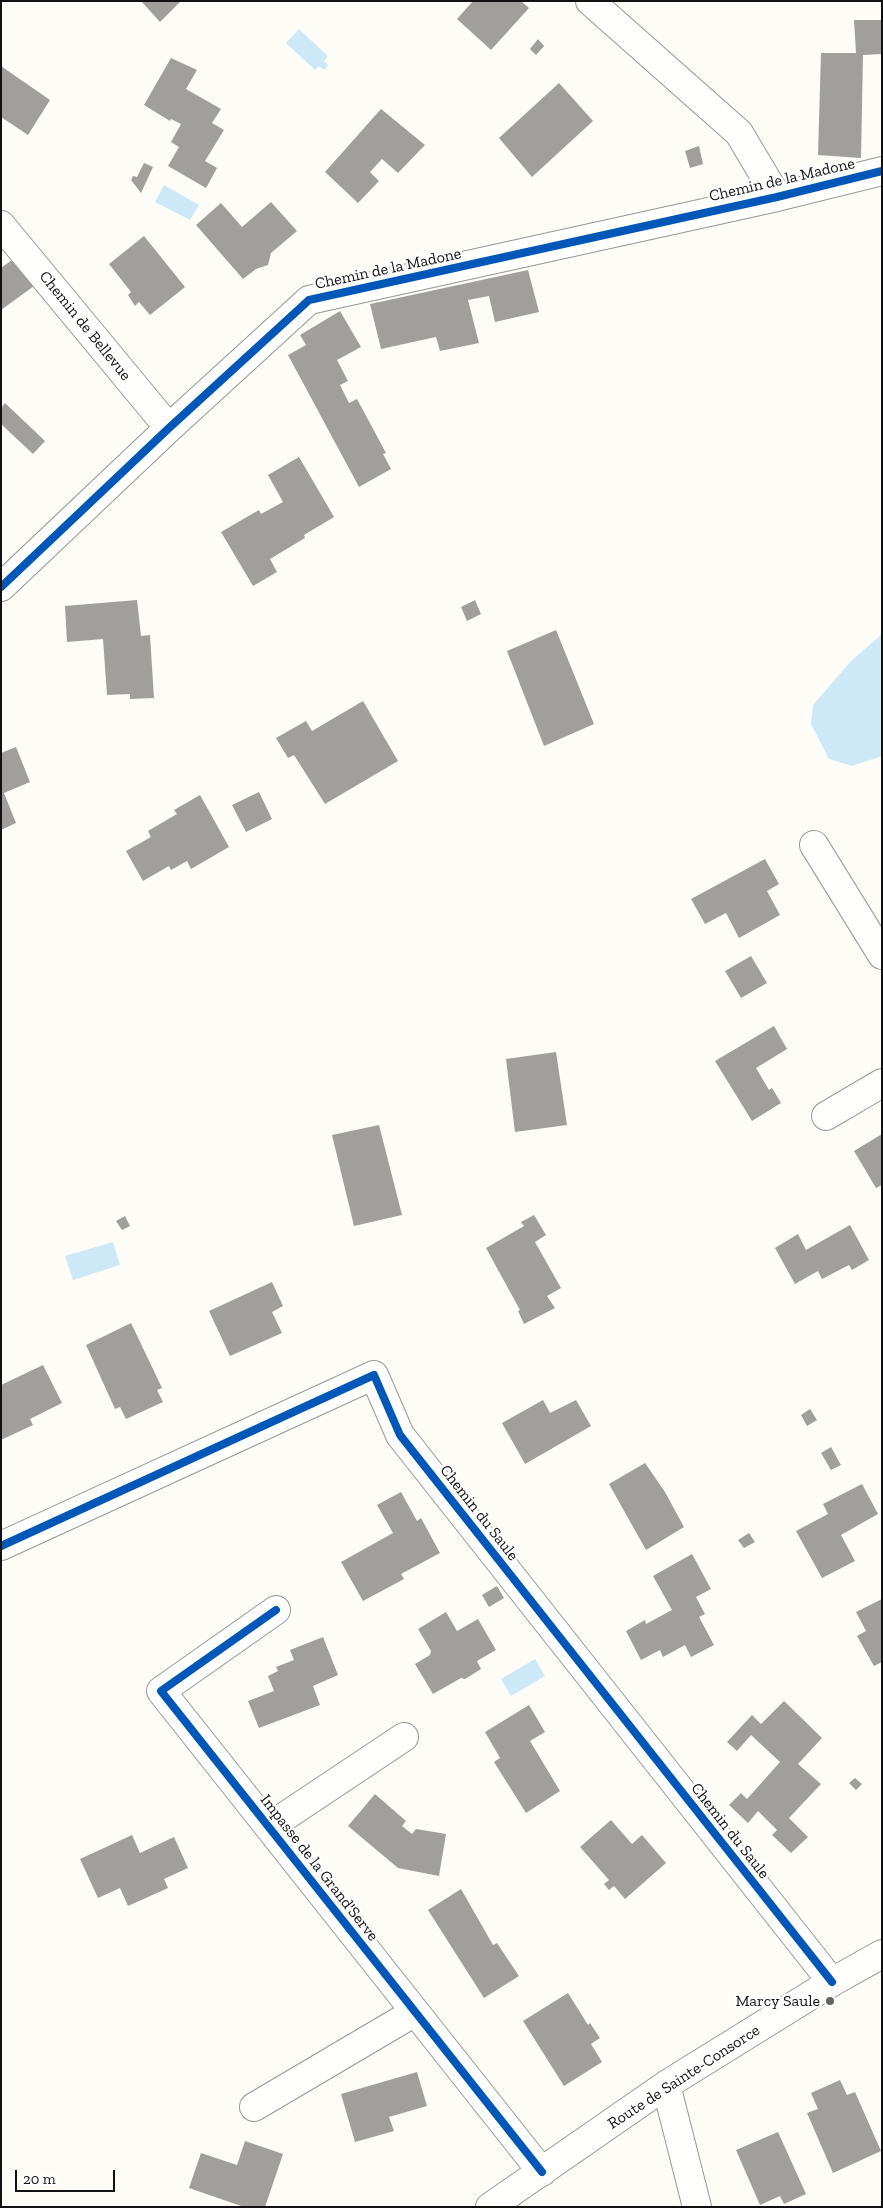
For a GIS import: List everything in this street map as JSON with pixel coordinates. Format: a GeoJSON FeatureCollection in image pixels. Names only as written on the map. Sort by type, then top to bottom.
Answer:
{"type":"FeatureCollection","features":[{"type":"Feature","properties":{"kind":"street"},"geometry":{"type":"LineString","coordinates":[[590,1],[739,132],[777,197]]}},
{"type":"Feature","properties":{"kind":"street","name":"Chemin de la Madone"},"geometry":{"type":"LineString","coordinates":[[1,587],[168,428],[309,300],[777,197],[882,171]]}},
{"type":"Feature","properties":{"kind":"street","name":"Chemin de Bellevue"},"geometry":{"type":"LineString","coordinates":[[1,225],[168,428]]}},
{"type":"Feature","properties":{"kind":"street"},"geometry":{"type":"LineString","coordinates":[[814,845],[882,955]]}},
{"type":"Feature","properties":{"kind":"street"},"geometry":{"type":"LineString","coordinates":[[826,1116],[882,1083]]}},
{"type":"Feature","properties":{"kind":"street","name":"Chemin du Saule"},"geometry":{"type":"LineString","coordinates":[[1,1546],[374,1375],[400,1435],[832,1982]]}},
{"type":"Feature","properties":{"kind":"street","name":"Impasse de la Grand'Serve"},"geometry":{"type":"LineString","coordinates":[[276,1610],[161,1691],[542,2172]]}},
{"type":"Feature","properties":{"kind":"street","name":"Impasse de la Grand'Serve"},"geometry":{"type":"LineString","coordinates":[[269,1826],[404,1737]]}},
{"type":"Feature","properties":{"kind":"street","name":"Route de Sainte-Consorce"},"geometry":{"type":"LineString","coordinates":[[490,2207],[666,2085],[832,1982],[882,1954]]}},
{"type":"Feature","properties":{"kind":"street"},"geometry":{"type":"LineString","coordinates":[[254,2107],[415,2012]]}},
{"type":"Feature","properties":{"kind":"street"},"geometry":{"type":"LineString","coordinates":[[666,2085],[697,2207]]}},
{"type":"Feature","properties":{"kind":"water"},"geometry":{"type":"Polygon","coordinates":[[[299,29],[328,56],[324,61],[328,65],[324,70],[319,66],[315,70],[286,43],[299,29]]]}},
{"type":"Feature","properties":{"kind":"water"},"geometry":{"type":"Polygon","coordinates":[[[164,185],[199,205],[190,220],[155,202],[164,185]]]}},
{"type":"Feature","properties":{"kind":"water"},"geometry":{"type":"Polygon","coordinates":[[[882,634],[882,756],[852,766],[829,759],[811,724],[813,705],[851,661],[882,634]]]}},
{"type":"Feature","properties":{"kind":"water"},"geometry":{"type":"Polygon","coordinates":[[[113,1242],[120,1265],[73,1280],[65,1256],[113,1242]]]}},
{"type":"Feature","properties":{"kind":"water"},"geometry":{"type":"Polygon","coordinates":[[[535,1659],[545,1676],[511,1696],[501,1679],[535,1659]]]}},
{"type":"Feature","properties":{"kind":"building"},"geometry":{"type":"Polygon","coordinates":[[[141,1],[181,1],[160,22],[141,1]]]}},
{"type":"Feature","properties":{"kind":"building"},"geometry":{"type":"Polygon","coordinates":[[[473,1],[521,1],[529,8],[491,50],[457,19],[473,1]]]}},
{"type":"Feature","properties":{"kind":"building"},"geometry":{"type":"Polygon","coordinates":[[[854,20],[882,20],[882,54],[863,55],[861,158],[818,155],[821,53],[856,53],[854,20]]]}},
{"type":"Feature","properties":{"kind":"building"},"geometry":{"type":"Polygon","coordinates":[[[538,39],[544,46],[536,55],[530,49],[538,39]]]}},
{"type":"Feature","properties":{"kind":"building"},"geometry":{"type":"Polygon","coordinates":[[[171,58],[197,70],[186,89],[221,109],[212,123],[224,130],[205,161],[217,168],[206,188],[168,166],[179,147],[171,142],[181,124],[171,119],[170,121],[144,105],[171,58]]]}},
{"type":"Feature","properties":{"kind":"building"},"geometry":{"type":"Polygon","coordinates":[[[1,66],[50,100],[28,135],[1,117],[1,66]]]}},
{"type":"Feature","properties":{"kind":"building"},"geometry":{"type":"Polygon","coordinates":[[[559,83],[593,121],[532,177],[499,138],[559,83]]]}},
{"type":"Feature","properties":{"kind":"building"},"geometry":{"type":"Polygon","coordinates":[[[381,109],[425,145],[398,173],[382,159],[370,172],[379,181],[358,203],[325,172],[381,109]]]}},
{"type":"Feature","properties":{"kind":"building"},"geometry":{"type":"Polygon","coordinates":[[[699,146],[703,164],[690,168],[685,151],[699,146]]]}},
{"type":"Feature","properties":{"kind":"building"},"geometry":{"type":"Polygon","coordinates":[[[144,163],[153,167],[141,193],[131,180],[133,176],[137,177],[144,163]]]}},
{"type":"Feature","properties":{"kind":"building"},"geometry":{"type":"Polygon","coordinates":[[[271,202],[297,231],[271,253],[268,265],[256,269],[243,279],[196,225],[221,203],[242,227],[271,202]]]}},
{"type":"Feature","properties":{"kind":"building"},"geometry":{"type":"Polygon","coordinates":[[[144,236],[185,287],[150,315],[139,302],[135,306],[128,295],[131,292],[109,264],[144,236]]]}},
{"type":"Feature","properties":{"kind":"building"},"geometry":{"type":"Polygon","coordinates":[[[12,260],[34,286],[1,310],[1,268],[12,260]]]}},
{"type":"Feature","properties":{"kind":"building"},"geometry":{"type":"Polygon","coordinates":[[[528,270],[539,312],[495,322],[489,296],[468,300],[479,343],[440,351],[436,337],[381,349],[370,304],[528,270]]]}},
{"type":"Feature","properties":{"kind":"building"},"geometry":{"type":"Polygon","coordinates":[[[340,311],[361,347],[337,360],[348,381],[340,385],[349,403],[357,399],[386,453],[383,454],[391,469],[359,487],[288,355],[306,345],[300,335],[340,311]]]}},
{"type":"Feature","properties":{"kind":"building"},"geometry":{"type":"Polygon","coordinates":[[[5,403],[45,441],[33,454],[1,424],[1,408],[5,403]]]}},
{"type":"Feature","properties":{"kind":"building"},"geometry":{"type":"Polygon","coordinates":[[[299,457],[334,517],[304,535],[305,538],[270,559],[277,572],[253,586],[221,532],[259,510],[261,514],[283,502],[268,475],[299,457]]]}},
{"type":"Feature","properties":{"kind":"building"},"geometry":{"type":"Polygon","coordinates":[[[137,600],[141,636],[150,635],[154,698],[130,699],[130,694],[107,695],[103,639],[67,642],[65,606],[137,600]]]}},
{"type":"Feature","properties":{"kind":"building"},"geometry":{"type":"Polygon","coordinates":[[[475,600],[481,614],[467,621],[461,607],[475,600]]]}},
{"type":"Feature","properties":{"kind":"building"},"geometry":{"type":"Polygon","coordinates":[[[556,630],[594,724],[544,746],[507,651],[556,630]]]}},
{"type":"Feature","properties":{"kind":"building"},"geometry":{"type":"Polygon","coordinates":[[[363,701],[398,761],[325,804],[294,755],[288,758],[276,738],[306,721],[312,731],[363,701]]]}},
{"type":"Feature","properties":{"kind":"building"},"geometry":{"type":"Polygon","coordinates":[[[16,747],[30,782],[4,793],[16,823],[1,830],[1,753],[16,747]]]}},
{"type":"Feature","properties":{"kind":"building"},"geometry":{"type":"Polygon","coordinates":[[[259,792],[272,819],[246,832],[232,805],[259,792]]]}},
{"type":"Feature","properties":{"kind":"building"},"geometry":{"type":"Polygon","coordinates":[[[200,795],[229,847],[191,869],[187,861],[171,870],[169,866],[143,881],[126,851],[151,837],[148,831],[177,814],[174,810],[200,795]]]}},
{"type":"Feature","properties":{"kind":"building"},"geometry":{"type":"Polygon","coordinates":[[[765,859],[779,884],[767,891],[780,915],[739,938],[726,913],[705,924],[691,899],[765,859]]]}},
{"type":"Feature","properties":{"kind":"building"},"geometry":{"type":"Polygon","coordinates":[[[751,956],[767,983],[741,998],[725,971],[751,956]]]}},
{"type":"Feature","properties":{"kind":"building"},"geometry":{"type":"Polygon","coordinates":[[[774,1026],[787,1049],[756,1068],[769,1090],[772,1088],[781,1103],[752,1121],[715,1061],[774,1026]]]}},
{"type":"Feature","properties":{"kind":"building"},"geometry":{"type":"Polygon","coordinates":[[[556,1052],[567,1125],[515,1132],[506,1059],[556,1052]]]}},
{"type":"Feature","properties":{"kind":"building"},"geometry":{"type":"Polygon","coordinates":[[[379,1125],[402,1215],[354,1226],[332,1135],[379,1125]]]}},
{"type":"Feature","properties":{"kind":"building"},"geometry":{"type":"Polygon","coordinates":[[[882,1134],[882,1185],[876,1188],[854,1151],[882,1134]]]}},
{"type":"Feature","properties":{"kind":"building"},"geometry":{"type":"Polygon","coordinates":[[[534,1215],[546,1235],[535,1242],[561,1288],[547,1296],[555,1308],[524,1324],[518,1311],[520,1310],[486,1248],[524,1226],[521,1222],[534,1215]]]}},
{"type":"Feature","properties":{"kind":"building"},"geometry":{"type":"Polygon","coordinates":[[[125,1216],[130,1226],[122,1230],[116,1221],[125,1216]]]}},
{"type":"Feature","properties":{"kind":"building"},"geometry":{"type":"Polygon","coordinates":[[[850,1225],[869,1260],[852,1270],[849,1265],[822,1279],[818,1271],[795,1284],[775,1248],[798,1234],[806,1250],[850,1225]]]}},
{"type":"Feature","properties":{"kind":"building"},"geometry":{"type":"Polygon","coordinates":[[[272,1282],[283,1306],[272,1312],[282,1333],[230,1356],[209,1311],[272,1282]]]}},
{"type":"Feature","properties":{"kind":"building"},"geometry":{"type":"Polygon","coordinates":[[[131,1323],[162,1388],[157,1390],[163,1402],[126,1419],[120,1407],[115,1409],[86,1345],[131,1323]]]}},
{"type":"Feature","properties":{"kind":"building"},"geometry":{"type":"Polygon","coordinates":[[[43,1365],[62,1403],[30,1419],[33,1425],[1,1440],[1,1385],[43,1365]]]}},
{"type":"Feature","properties":{"kind":"building"},"geometry":{"type":"Polygon","coordinates":[[[543,1400],[550,1413],[576,1400],[591,1426],[525,1464],[502,1423],[543,1400]]]}},
{"type":"Feature","properties":{"kind":"building"},"geometry":{"type":"Polygon","coordinates":[[[810,1409],[817,1420],[807,1426],[801,1415],[810,1409]]]}},
{"type":"Feature","properties":{"kind":"building"},"geometry":{"type":"Polygon","coordinates":[[[831,1447],[841,1465],[831,1470],[821,1453],[831,1447]]]}},
{"type":"Feature","properties":{"kind":"building"},"geometry":{"type":"Polygon","coordinates":[[[645,1463],[665,1492],[684,1527],[646,1550],[609,1484],[645,1463]]]}},
{"type":"Feature","properties":{"kind":"building"},"geometry":{"type":"Polygon","coordinates":[[[862,1484],[878,1514],[841,1535],[855,1561],[822,1578],[796,1531],[828,1514],[823,1504],[862,1484]]]}},
{"type":"Feature","properties":{"kind":"building"},"geometry":{"type":"Polygon","coordinates":[[[401,1492],[417,1521],[421,1518],[440,1553],[401,1574],[404,1579],[363,1601],[341,1562],[393,1533],[377,1505],[401,1492]]]}},
{"type":"Feature","properties":{"kind":"building"},"geometry":{"type":"Polygon","coordinates":[[[749,1533],[755,1542],[744,1548],[738,1540],[749,1533]]]}},
{"type":"Feature","properties":{"kind":"building"},"geometry":{"type":"Polygon","coordinates":[[[692,1554],[711,1589],[696,1597],[705,1614],[699,1617],[714,1645],[691,1657],[685,1645],[663,1657],[660,1650],[641,1660],[626,1631],[645,1620],[646,1624],[672,1610],[653,1576],[692,1554]]]}},
{"type":"Feature","properties":{"kind":"building"},"geometry":{"type":"Polygon","coordinates":[[[497,1586],[504,1598],[489,1607],[482,1595],[497,1586]]]}},
{"type":"Feature","properties":{"kind":"building"},"geometry":{"type":"Polygon","coordinates":[[[882,1599],[882,1662],[874,1666],[857,1636],[866,1631],[856,1612],[882,1599]]]}},
{"type":"Feature","properties":{"kind":"building"},"geometry":{"type":"Polygon","coordinates":[[[446,1612],[457,1631],[478,1619],[496,1650],[477,1661],[481,1669],[433,1694],[415,1664],[430,1655],[431,1651],[418,1629],[446,1612]]]}},
{"type":"Feature","properties":{"kind":"building"},"geometry":{"type":"Polygon","coordinates":[[[323,1637],[338,1675],[313,1686],[320,1705],[259,1728],[248,1701],[274,1691],[268,1676],[278,1671],[276,1667],[294,1660],[290,1650],[323,1637]]]}},
{"type":"Feature","properties":{"kind":"building"},"geometry":{"type":"Polygon","coordinates":[[[784,1701],[822,1738],[798,1764],[821,1784],[789,1818],[808,1837],[791,1853],[772,1835],[777,1830],[758,1811],[748,1823],[729,1805],[741,1793],[747,1799],[780,1762],[751,1735],[737,1751],[727,1742],[752,1715],[761,1724],[784,1701]]]}},
{"type":"Feature","properties":{"kind":"building"},"geometry":{"type":"Polygon","coordinates":[[[529,1705],[545,1732],[530,1741],[560,1791],[526,1813],[494,1762],[500,1758],[485,1732],[529,1705]]]}},
{"type":"Feature","properties":{"kind":"building"},"geometry":{"type":"Polygon","coordinates":[[[855,1778],[862,1784],[856,1790],[849,1783],[855,1778]]]}},
{"type":"Feature","properties":{"kind":"building"},"geometry":{"type":"Polygon","coordinates":[[[375,1794],[406,1821],[402,1826],[412,1834],[416,1829],[446,1834],[439,1876],[398,1868],[348,1826],[375,1794]]]}},
{"type":"Feature","properties":{"kind":"building"},"geometry":{"type":"Polygon","coordinates":[[[611,1820],[632,1844],[642,1835],[666,1863],[625,1899],[614,1886],[609,1890],[604,1884],[609,1880],[580,1847],[611,1820]]]}},
{"type":"Feature","properties":{"kind":"building"},"geometry":{"type":"Polygon","coordinates":[[[132,1835],[140,1853],[174,1837],[188,1868],[164,1879],[168,1888],[128,1906],[120,1888],[98,1898],[80,1859],[132,1835]]]}},
{"type":"Feature","properties":{"kind":"building"},"geometry":{"type":"Polygon","coordinates":[[[461,1889],[493,1945],[497,1943],[519,1976],[484,1998],[428,1910],[461,1889]]]}},
{"type":"Feature","properties":{"kind":"building"},"geometry":{"type":"Polygon","coordinates":[[[568,1993],[588,2025],[590,2023],[600,2038],[591,2044],[602,2062],[564,2086],[523,2021],[568,1993]]]}},
{"type":"Feature","properties":{"kind":"building"},"geometry":{"type":"Polygon","coordinates":[[[417,2072],[427,2106],[389,2117],[394,2131],[355,2142],[341,2094],[417,2072]]]}},
{"type":"Feature","properties":{"kind":"building"},"geometry":{"type":"Polygon","coordinates":[[[840,2080],[847,2095],[855,2092],[881,2151],[833,2173],[807,2113],[818,2109],[811,2093],[840,2080]]]}},
{"type":"Feature","properties":{"kind":"building"},"geometry":{"type":"Polygon","coordinates":[[[778,2132],[806,2194],[784,2204],[780,2196],[760,2205],[736,2150],[778,2132]]]}},
{"type":"Feature","properties":{"kind":"building"},"geometry":{"type":"Polygon","coordinates":[[[245,2141],[283,2154],[265,2207],[244,2207],[189,2188],[201,2153],[237,2165],[245,2141]]]}},
{"type":"Feature","properties":{"kind":"cycle path"},"geometry":{"type":"LineString","coordinates":[[1,587],[169,428],[309,300],[777,197],[882,171]]}},
{"type":"Feature","properties":{"kind":"cycle path"},"geometry":{"type":"LineString","coordinates":[[1,1546],[374,1375],[400,1435],[832,1982]]}},
{"type":"Feature","properties":{"kind":"cycle path"},"geometry":{"type":"LineString","coordinates":[[276,1610],[161,1691],[542,2172]]}},
{"type":"Feature","properties":{"kind":"place","name":"Marcy Saule"},"geometry":{"type":"Point","coordinates":[830,2001]}}]}
